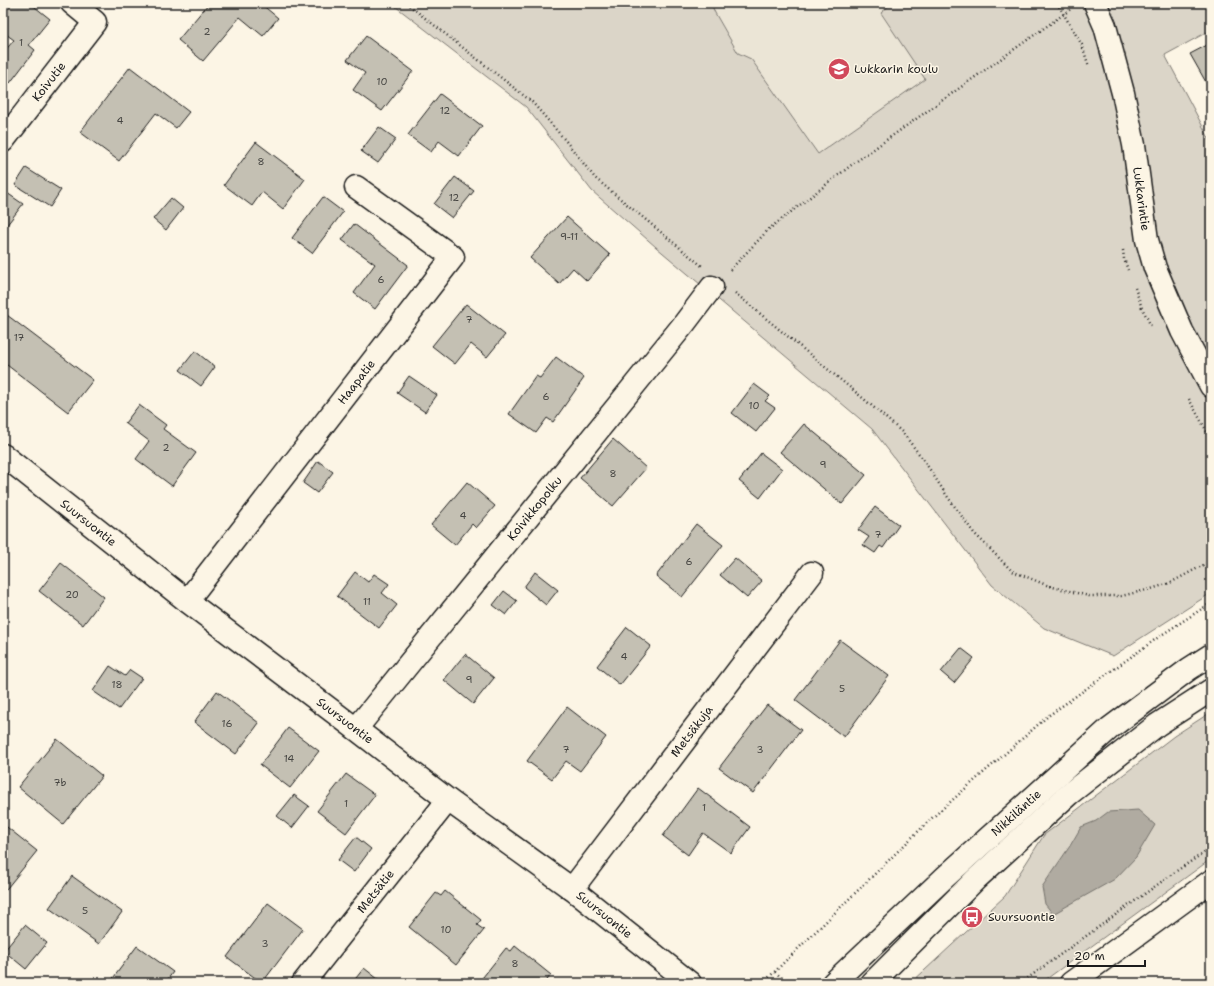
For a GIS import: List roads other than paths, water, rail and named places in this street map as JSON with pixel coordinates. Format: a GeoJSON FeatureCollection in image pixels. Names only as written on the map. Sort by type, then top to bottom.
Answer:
{"type":"FeatureCollection","features":[{"type":"Feature","properties":{"kind":"street","name":"Koivutie"},"geometry":{"type":"LineString","coordinates":[[3,141],[95,22],[72,3]]}},
{"type":"Feature","properties":{"kind":"street","name":"Lukkarintie"},"geometry":{"type":"LineString","coordinates":[[1095,3],[1105,26],[1124,101],[1134,146],[1147,240],[1155,268],[1182,331],[1211,386]]}},
{"type":"Feature","properties":{"kind":"street","name":"Haapatie"},"geometry":{"type":"LineString","coordinates":[[187,601],[453,257],[356,186]]}},
{"type":"Feature","properties":{"kind":"street","name":"Koivikkopolku"},"geometry":{"type":"LineString","coordinates":[[356,729],[716,284]]}},
{"type":"Feature","properties":{"kind":"street","name":"Suursuontie"},"geometry":{"type":"LineString","coordinates":[[3,455],[187,601],[448,800],[572,889],[690,983]]}},
{"type":"Feature","properties":{"kind":"street","name":"Metsäkuja"},"geometry":{"type":"LineString","coordinates":[[572,889],[812,573]]}},
{"type":"Feature","properties":{"kind":"street","name":"Nikkiläntie"},"geometry":{"type":"LineString","coordinates":[[833,983],[943,879],[1110,728],[1189,669],[1211,655]]}},
{"type":"Feature","properties":{"kind":"street","name":"Nikkiläntie"},"geometry":{"type":"LineString","coordinates":[[872,983],[976,880],[1069,794],[1157,725],[1211,690]]}},
{"type":"Feature","properties":{"kind":"street","name":"Metsätie"},"geometry":{"type":"LineString","coordinates":[[303,983],[448,800]]}},
{"type":"Feature","properties":{"kind":"street"},"geometry":{"type":"LineString","coordinates":[[1071,983],[1211,881]]}},
{"type":"Feature","properties":{"kind":"place","name":"Lukkarin koulu"},"geometry":{"type":"Point","coordinates":[839,69]}},
{"type":"Feature","properties":{"kind":"place","name":"Suursuontie"},"geometry":{"type":"Point","coordinates":[972,917]}}]}
